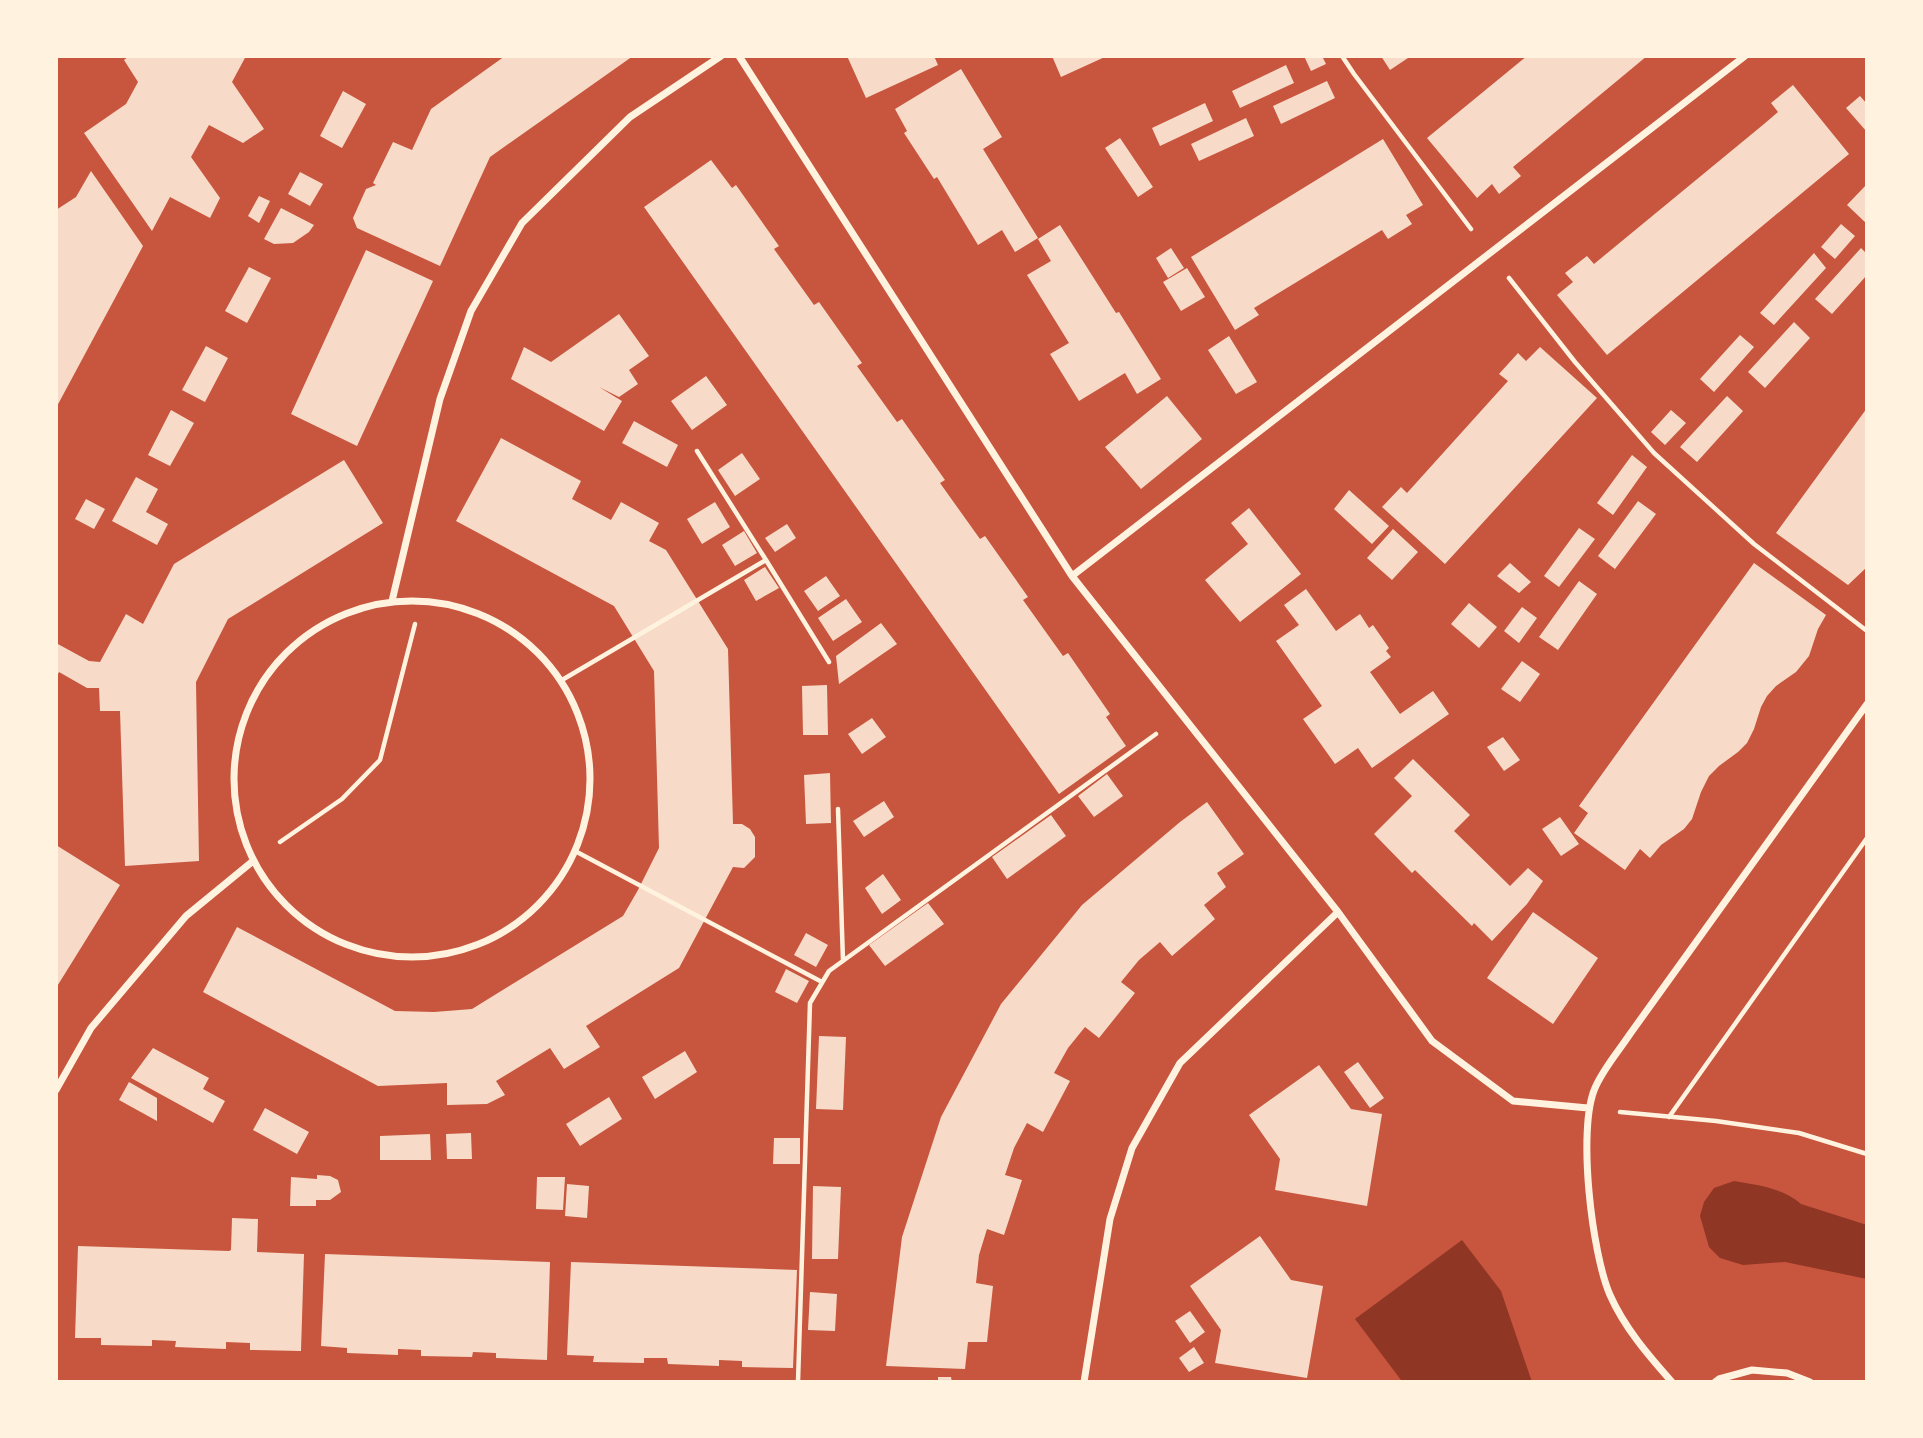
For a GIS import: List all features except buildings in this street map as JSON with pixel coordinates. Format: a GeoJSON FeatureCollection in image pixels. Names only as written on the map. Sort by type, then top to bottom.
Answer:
{"type":"FeatureCollection","features":[{"type":"Feature","properties":{"kind":"street"},"geometry":{"type":"LineString","coordinates":[[392,601],[440,399],[471,311],[522,223],[630,117],[721,56]]}},
{"type":"Feature","properties":{"kind":"street"},"geometry":{"type":"LineString","coordinates":[[739,56],[1072,576],[1338,912],[1432,1041],[1513,1101],[1588,1108]]}},
{"type":"Feature","properties":{"kind":"street"},"geometry":{"type":"LineString","coordinates":[[1072,576],[1745,56]]}},
{"type":"Feature","properties":{"kind":"street"},"geometry":{"type":"LineString","coordinates":[[392,601],[421,602],[452,604],[513,630],[562,680],[576,705],[587,737],[590,807],[571,863],[551,892],[489,940],[434,956],[398,957],[364,951],[336,941],[302,919],[280,899],[253,861],[243,839],[235,807],[233,768],[237,739],[248,705],[264,678],[315,628],[392,601]]}},
{"type":"Feature","properties":{"kind":"street"},"geometry":{"type":"LineString","coordinates":[[1672,1382],[1620,1316],[1609,1292],[1596,1241],[1587,1165],[1588,1108],[1595,1087],[1630,1034],[1867,704]]}},
{"type":"Feature","properties":{"kind":"street"},"geometry":{"type":"LineString","coordinates":[[56,1090],[91,1028],[177,926],[253,861]]}},
{"type":"Feature","properties":{"kind":"street"},"geometry":{"type":"LineString","coordinates":[[1084,1382],[1110,1219],[1132,1148],[1180,1063],[1338,912]]}},
{"type":"Feature","properties":{"kind":"street"},"geometry":{"type":"LineString","coordinates":[[1715,1382],[1752,1370],[1787,1373],[1810,1382]]}},
{"type":"Feature","properties":{"kind":"path"},"geometry":{"type":"LineString","coordinates":[[1342,56],[1575,362],[1654,453],[1754,544],[1867,631]]}},
{"type":"Feature","properties":{"kind":"path"},"geometry":{"type":"LineString","coordinates":[[697,451],[829,662]]}},
{"type":"Feature","properties":{"kind":"path"},"geometry":{"type":"LineString","coordinates":[[562,680],[766,560]]}},
{"type":"Feature","properties":{"kind":"path"},"geometry":{"type":"LineString","coordinates":[[253,861],[342,799],[380,760],[421,602]]}},
{"type":"Feature","properties":{"kind":"path"},"geometry":{"type":"LineString","coordinates":[[798,1382],[810,1003],[822,982],[829,971],[1182,715]]}},
{"type":"Feature","properties":{"kind":"path"},"geometry":{"type":"LineString","coordinates":[[838,809],[843,961]]}},
{"type":"Feature","properties":{"kind":"path"},"geometry":{"type":"LineString","coordinates":[[1669,1116],[1867,838]]}},
{"type":"Feature","properties":{"kind":"path"},"geometry":{"type":"LineString","coordinates":[[575,851],[822,982]]}},
{"type":"Feature","properties":{"kind":"path"},"geometry":{"type":"LineString","coordinates":[[1588,1108],[1716,1121],[1799,1133],[1867,1154]]}},
{"type":"Feature","properties":{"kind":"shaded area"},"geometry":{"type":"Polygon","coordinates":[[[1734,1181],[1778,1191],[1801,1204],[1867,1225],[1867,1279],[1785,1262],[1743,1265],[1720,1258],[1709,1247],[1700,1216],[1704,1202],[1714,1188],[1734,1181]]]}},
{"type":"Feature","properties":{"kind":"shaded area"},"geometry":{"type":"Polygon","coordinates":[[[1462,1240],[1501,1291],[1532,1382],[1399,1382],[1401,1380],[1355,1319],[1462,1240]]]}}]}
